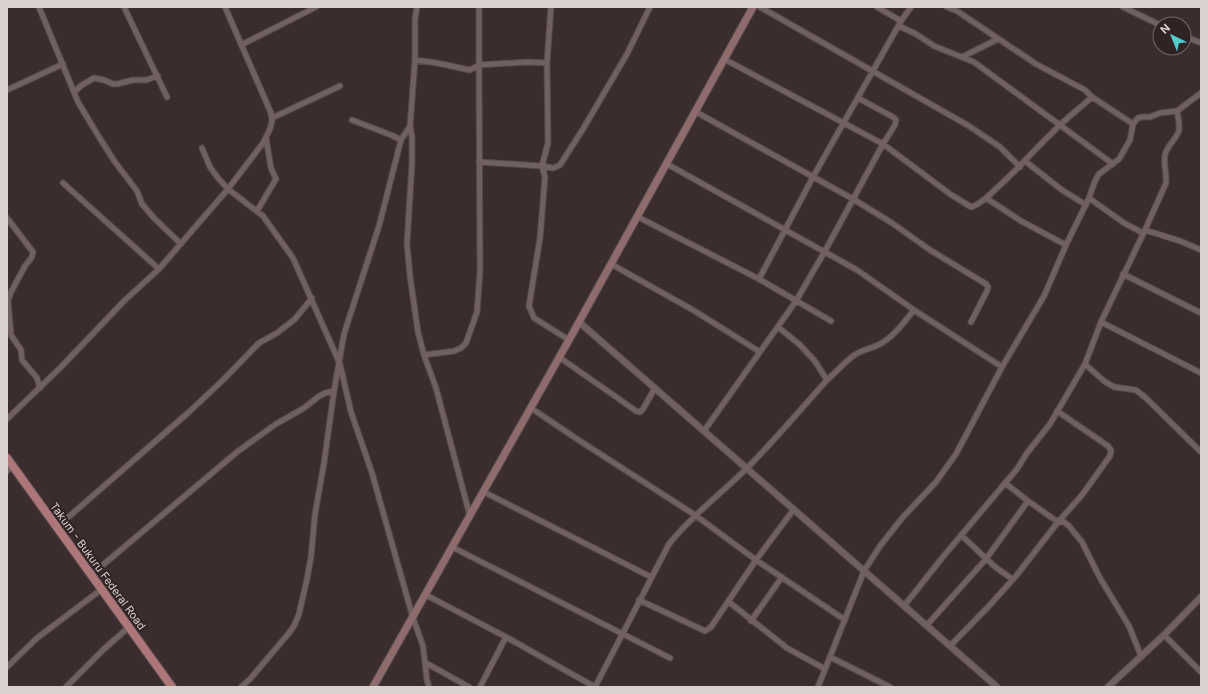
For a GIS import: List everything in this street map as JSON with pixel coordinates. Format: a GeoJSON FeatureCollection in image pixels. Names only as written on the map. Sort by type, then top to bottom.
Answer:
{"type":"FeatureCollection","features":[{"type":"Feature","properties":{"kind":"main road"},"geometry":{"type":"LineString","coordinates":[[373,687],[638,217],[753,7]]}},
{"type":"Feature","properties":{"kind":"main road","name":"Takum - Bukuru Federal Road"},"geometry":{"type":"LineString","coordinates":[[7,458],[10,468],[92,575],[172,687]]}},
{"type":"Feature","properties":{"kind":"street"},"geometry":{"type":"LineString","coordinates":[[39,7],[78,102],[115,162],[137,191],[142,204],[181,244]]}},
{"type":"Feature","properties":{"kind":"street"},"geometry":{"type":"LineString","coordinates":[[124,7],[168,97]]}},
{"type":"Feature","properties":{"kind":"street"},"geometry":{"type":"LineString","coordinates":[[7,419],[40,388],[124,301],[159,269],[228,189],[263,143],[270,129],[272,118],[271,113],[224,7]]}},
{"type":"Feature","properties":{"kind":"street"},"geometry":{"type":"LineString","coordinates":[[241,45],[316,7]]}},
{"type":"Feature","properties":{"kind":"street"},"geometry":{"type":"LineString","coordinates":[[417,7],[415,19],[415,60],[410,126],[412,137],[412,162],[407,244],[410,276],[418,332],[424,355],[436,388],[470,516]]}},
{"type":"Feature","properties":{"kind":"street"},"geometry":{"type":"LineString","coordinates":[[424,355],[454,351],[461,348],[466,343],[477,312],[480,271],[478,65],[479,7]]}},
{"type":"Feature","properties":{"kind":"street"},"geometry":{"type":"LineString","coordinates":[[551,7],[547,63],[548,143],[542,166],[545,177],[540,238],[529,306],[534,318],[569,340]]}},
{"type":"Feature","properties":{"kind":"street"},"geometry":{"type":"LineString","coordinates":[[479,162],[553,168],[560,165],[627,54],[650,7]]}},
{"type":"Feature","properties":{"kind":"street"},"geometry":{"type":"LineString","coordinates":[[760,7],[969,126],[1000,147],[1020,166]]}},
{"type":"Feature","properties":{"kind":"street"},"geometry":{"type":"LineString","coordinates":[[876,7],[934,46],[974,62],[1113,164]]}},
{"type":"Feature","properties":{"kind":"street"},"geometry":{"type":"LineString","coordinates":[[759,279],[813,177],[900,23],[911,7]]}},
{"type":"Feature","properties":{"kind":"street"},"geometry":{"type":"LineString","coordinates":[[947,7],[956,11],[1036,64],[1085,90],[1092,97],[1132,124]]}},
{"type":"Feature","properties":{"kind":"street"},"geometry":{"type":"LineString","coordinates":[[1123,7],[1152,21]]}},
{"type":"Feature","properties":{"kind":"street"},"geometry":{"type":"LineString","coordinates":[[962,57],[998,39]]}},
{"type":"Feature","properties":{"kind":"street"},"geometry":{"type":"LineString","coordinates":[[724,59],[883,144],[971,207],[975,206],[986,198],[1020,166],[1060,124],[1092,97]]}},
{"type":"Feature","properties":{"kind":"street"},"geometry":{"type":"LineString","coordinates":[[415,60],[470,70],[478,65],[528,62],[547,63]]}},
{"type":"Feature","properties":{"kind":"street"},"geometry":{"type":"LineString","coordinates":[[7,90],[63,64]]}},
{"type":"Feature","properties":{"kind":"street"},"geometry":{"type":"LineString","coordinates":[[74,92],[94,78],[117,84],[133,80],[146,80],[158,76]]}},
{"type":"Feature","properties":{"kind":"street"},"geometry":{"type":"LineString","coordinates":[[272,118],[340,86]]}},
{"type":"Feature","properties":{"kind":"street"},"geometry":{"type":"LineString","coordinates":[[818,687],[864,571],[880,546],[903,517],[936,482],[956,454],[1002,367],[1044,296],[1066,245],[1090,198],[1095,181],[1099,174],[1119,159],[1126,149],[1130,140],[1132,124],[1142,117],[1146,118],[1160,112],[1177,111],[1201,93]]}},
{"type":"Feature","properties":{"kind":"street"},"geometry":{"type":"LineString","coordinates":[[704,431],[796,301],[895,125],[896,120],[858,98]]}},
{"type":"Feature","properties":{"kind":"street"},"geometry":{"type":"LineString","coordinates":[[904,606],[961,535],[1017,469],[1027,452],[1050,424],[1085,364],[1101,322],[1166,183],[1167,176],[1164,157],[1169,145],[1178,133],[1177,111]]}},
{"type":"Feature","properties":{"kind":"street"},"geometry":{"type":"LineString","coordinates":[[696,112],[853,199],[892,223],[930,250],[986,284],[988,287],[987,291],[971,322]]}},
{"type":"Feature","properties":{"kind":"street"},"geometry":{"type":"LineString","coordinates":[[352,120],[401,140]]}},
{"type":"Feature","properties":{"kind":"street"},"geometry":{"type":"LineString","coordinates":[[241,687],[250,679],[289,633],[299,614],[311,557],[315,514],[344,334],[379,226],[401,140],[410,126]]}},
{"type":"Feature","properties":{"kind":"street"},"geometry":{"type":"LineString","coordinates":[[257,211],[276,179],[271,168],[266,137]]}},
{"type":"Feature","properties":{"kind":"street"},"geometry":{"type":"LineString","coordinates":[[202,148],[210,167],[228,189],[263,216],[293,258],[340,364],[351,412],[372,473],[413,618],[423,646],[429,687]]}},
{"type":"Feature","properties":{"kind":"street"},"geometry":{"type":"LineString","coordinates":[[1025,161],[1062,190],[1086,205]]}},
{"type":"Feature","properties":{"kind":"street"},"geometry":{"type":"LineString","coordinates":[[667,164],[857,270],[914,310],[1002,367]]}},
{"type":"Feature","properties":{"kind":"street"},"geometry":{"type":"LineString","coordinates":[[63,183],[159,269]]}},
{"type":"Feature","properties":{"kind":"street"},"geometry":{"type":"LineString","coordinates":[[986,198],[1021,221],[1066,245]]}},
{"type":"Feature","properties":{"kind":"street"},"geometry":{"type":"LineString","coordinates":[[1090,198],[1124,223],[1144,232],[1180,241],[1201,250]]}},
{"type":"Feature","properties":{"kind":"street"},"geometry":{"type":"LineString","coordinates":[[638,217],[759,279],[831,320]]}},
{"type":"Feature","properties":{"kind":"street"},"geometry":{"type":"LineString","coordinates":[[7,218],[33,252],[32,257],[25,266],[8,301],[11,335],[21,350],[22,360],[37,378],[40,388]]}},
{"type":"Feature","properties":{"kind":"street"},"geometry":{"type":"LineString","coordinates":[[611,264],[694,310],[760,352]]}},
{"type":"Feature","properties":{"kind":"street"},"geometry":{"type":"LineString","coordinates":[[1123,274],[1201,313]]}},
{"type":"Feature","properties":{"kind":"street"},"geometry":{"type":"LineString","coordinates":[[56,527],[189,412],[259,343],[277,333],[295,319],[312,298]]}},
{"type":"Feature","properties":{"kind":"street"},"geometry":{"type":"LineString","coordinates":[[426,595],[506,637],[595,687],[651,576],[669,544],[682,527],[747,468],[827,380],[853,356],[879,345],[900,327],[914,310]]}},
{"type":"Feature","properties":{"kind":"street"},"geometry":{"type":"LineString","coordinates":[[579,322],[997,687]]}},
{"type":"Feature","properties":{"kind":"street"},"geometry":{"type":"LineString","coordinates":[[1101,322],[1201,373]]}},
{"type":"Feature","properties":{"kind":"street"},"geometry":{"type":"LineString","coordinates":[[778,327],[799,344],[814,360],[827,380]]}},
{"type":"Feature","properties":{"kind":"street"},"geometry":{"type":"LineString","coordinates":[[559,357],[636,411],[640,412],[655,388]]}},
{"type":"Feature","properties":{"kind":"street"},"geometry":{"type":"LineString","coordinates":[[1085,364],[1114,388],[1136,390],[1201,452]]}},
{"type":"Feature","properties":{"kind":"street"},"geometry":{"type":"LineString","coordinates":[[92,575],[237,452],[276,424],[304,408],[318,397],[325,393],[334,391]]}},
{"type":"Feature","properties":{"kind":"street"},"geometry":{"type":"LineString","coordinates":[[531,408],[695,515],[756,560],[845,620]]}},
{"type":"Feature","properties":{"kind":"street"},"geometry":{"type":"LineString","coordinates":[[950,646],[988,608],[1082,495],[1110,456],[1111,450],[1108,446],[1057,411]]}},
{"type":"Feature","properties":{"kind":"street"},"geometry":{"type":"LineString","coordinates":[[1005,483],[1058,522],[1064,522],[1082,542],[1100,578],[1129,626],[1141,656]]}},
{"type":"Feature","properties":{"kind":"street"},"geometry":{"type":"LineString","coordinates":[[484,492],[651,576]]}},
{"type":"Feature","properties":{"kind":"street"},"geometry":{"type":"LineString","coordinates":[[927,625],[986,559],[1028,501]]}},
{"type":"Feature","properties":{"kind":"street"},"geometry":{"type":"LineString","coordinates":[[639,600],[705,631],[711,627],[756,560],[794,509]]}},
{"type":"Feature","properties":{"kind":"street"},"geometry":{"type":"LineString","coordinates":[[961,535],[986,559],[1012,579]]}},
{"type":"Feature","properties":{"kind":"street"},"geometry":{"type":"LineString","coordinates":[[452,547],[670,658]]}},
{"type":"Feature","properties":{"kind":"street"},"geometry":{"type":"LineString","coordinates":[[751,621],[782,577]]}},
{"type":"Feature","properties":{"kind":"street"},"geometry":{"type":"LineString","coordinates":[[7,667],[37,638],[102,590]]}},
{"type":"Feature","properties":{"kind":"street"},"geometry":{"type":"LineString","coordinates":[[1108,687],[1164,635],[1201,597]]}},
{"type":"Feature","properties":{"kind":"street"},"geometry":{"type":"LineString","coordinates":[[728,602],[787,648],[825,669]]}},
{"type":"Feature","properties":{"kind":"street"},"geometry":{"type":"LineString","coordinates":[[66,687],[104,649],[129,627]]}},
{"type":"Feature","properties":{"kind":"street"},"geometry":{"type":"LineString","coordinates":[[1164,635],[1201,672]]}},
{"type":"Feature","properties":{"kind":"street"},"geometry":{"type":"LineString","coordinates":[[480,687],[506,637]]}},
{"type":"Feature","properties":{"kind":"street"},"geometry":{"type":"LineString","coordinates":[[830,657],[890,687]]}},
{"type":"Feature","properties":{"kind":"street"},"geometry":{"type":"LineString","coordinates":[[426,663],[469,687]]}}]}
